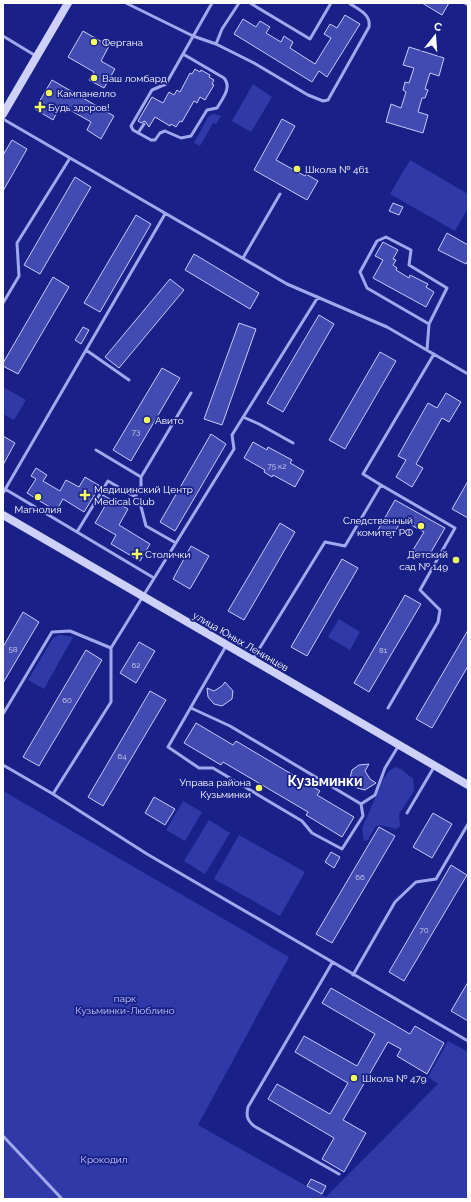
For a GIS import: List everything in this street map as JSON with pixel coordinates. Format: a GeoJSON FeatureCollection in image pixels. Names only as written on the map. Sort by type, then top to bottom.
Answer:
{"type":"FeatureCollection","features":[{"type":"Feature","properties":{"kind":"main road"},"geometry":{"type":"LineString","coordinates":[[3,114],[68,3]]}},
{"type":"Feature","properties":{"kind":"main road","name":"улица Юных Ленинцев"},"geometry":{"type":"LineString","coordinates":[[3,515],[468,785]]}},
{"type":"Feature","properties":{"kind":"lane"},"geometry":{"type":"LineString","coordinates":[[126,3],[193,36],[216,44],[308,95],[323,101],[328,100],[369,28],[370,21],[367,15],[349,3]]}},
{"type":"Feature","properties":{"kind":"lane"},"geometry":{"type":"LineString","coordinates":[[183,54],[224,78],[228,85],[216,108],[206,112],[192,135],[189,137],[181,138],[165,131],[160,133],[152,140],[132,130],[132,125],[152,90],[166,84],[193,36],[212,3]]}},
{"type":"Feature","properties":{"kind":"lane"},"geometry":{"type":"LineString","coordinates":[[216,44],[224,26],[239,3]]}},
{"type":"Feature","properties":{"kind":"lane"},"geometry":{"type":"LineString","coordinates":[[250,3],[310,39],[331,3]]}},
{"type":"Feature","properties":{"kind":"lane"},"geometry":{"type":"LineString","coordinates":[[3,36],[37,56]]}},
{"type":"Feature","properties":{"kind":"lane"},"geometry":{"type":"LineString","coordinates":[[3,119],[287,284],[387,327],[468,374]]}},
{"type":"Feature","properties":{"kind":"lane"},"geometry":{"type":"LineString","coordinates":[[138,133],[144,124]]}},
{"type":"Feature","properties":{"kind":"lane"},"geometry":{"type":"LineString","coordinates":[[3,303],[19,276],[17,243],[70,158]]}},
{"type":"Feature","properties":{"kind":"lane"},"geometry":{"type":"LineString","coordinates":[[243,258],[280,194]]}},
{"type":"Feature","properties":{"kind":"lane"},"geometry":{"type":"LineString","coordinates":[[3,493],[165,214]]}},
{"type":"Feature","properties":{"kind":"lane"},"geometry":{"type":"LineString","coordinates":[[427,350],[429,324],[447,288],[409,265],[411,250],[386,238],[377,241],[360,272],[367,288],[429,324]]}},
{"type":"Feature","properties":{"kind":"lane"},"geometry":{"type":"LineString","coordinates":[[53,794],[111,702],[111,648],[234,449],[232,435],[318,297]]}},
{"type":"Feature","properties":{"kind":"lane"},"geometry":{"type":"LineString","coordinates":[[86,350],[129,380]]}},
{"type":"Feature","properties":{"kind":"lane"},"geometry":{"type":"LineString","coordinates":[[388,708],[438,622],[440,610],[420,590],[455,528],[363,474],[434,354]]}},
{"type":"Feature","properties":{"kind":"lane"},"geometry":{"type":"LineString","coordinates":[[135,497],[141,486],[141,477],[191,393]]}},
{"type":"Feature","properties":{"kind":"lane"},"geometry":{"type":"LineString","coordinates":[[243,417],[293,443]]}},
{"type":"Feature","properties":{"kind":"lane"},"geometry":{"type":"LineString","coordinates":[[96,450],[141,477]]}},
{"type":"Feature","properties":{"kind":"lane"},"geometry":{"type":"LineString","coordinates":[[77,532],[108,481],[139,499],[146,526],[176,543]]}},
{"type":"Feature","properties":{"kind":"lane"},"geometry":{"type":"LineString","coordinates":[[253,659],[325,542],[345,546],[381,485]]}},
{"type":"Feature","properties":{"kind":"lane"},"geometry":{"type":"LineString","coordinates":[[5,489],[154,578]]}},
{"type":"Feature","properties":{"kind":"lane"},"geometry":{"type":"LineString","coordinates":[[3,714],[52,632],[70,631],[111,648]]}},
{"type":"Feature","properties":{"kind":"lane"},"geometry":{"type":"LineString","coordinates":[[191,708],[230,726],[361,804],[363,816],[342,849],[312,833],[302,821],[213,768],[199,768],[168,747],[227,644]]}},
{"type":"Feature","properties":{"kind":"lane"},"geometry":{"type":"LineString","coordinates":[[361,804],[375,795],[385,768],[399,744]]}},
{"type":"Feature","properties":{"kind":"lane"},"geometry":{"type":"LineString","coordinates":[[3,765],[53,794],[147,854],[468,1041]]}},
{"type":"Feature","properties":{"kind":"lane"},"geometry":{"type":"LineString","coordinates":[[407,813],[434,765]]}},
{"type":"Feature","properties":{"kind":"lane"},"geometry":{"type":"LineString","coordinates":[[353,975],[395,902],[416,882],[436,879],[468,824]]}},
{"type":"Feature","properties":{"kind":"lane"},"geometry":{"type":"LineString","coordinates":[[332,963],[248,1107],[246,1113],[248,1121],[254,1126],[338,1174]]}},
{"type":"Feature","properties":{"kind":"lane"},"geometry":{"type":"LineString","coordinates":[[3,1136],[62,1199]]}},
{"type":"Feature","properties":{"kind":"green space"},"geometry":{"type":"Polygon","coordinates":[[[253,84],[272,97],[251,132],[232,121],[253,84]]]}},
{"type":"Feature","properties":{"kind":"green space"},"geometry":{"type":"Polygon","coordinates":[[[213,114],[221,116],[216,124],[213,123],[200,146],[194,143],[208,117],[213,114]]]}},
{"type":"Feature","properties":{"kind":"green space"},"geometry":{"type":"Polygon","coordinates":[[[410,160],[468,194],[468,208],[455,231],[390,194],[410,160]]]}},
{"type":"Feature","properties":{"kind":"green space"},"geometry":{"type":"Polygon","coordinates":[[[3,387],[26,400],[14,420],[3,414],[3,387]]]}},
{"type":"Feature","properties":{"kind":"green space"},"geometry":{"type":"Polygon","coordinates":[[[339,619],[360,632],[350,650],[328,637],[339,619]]]}},
{"type":"Feature","properties":{"kind":"green space"},"geometry":{"type":"Polygon","coordinates":[[[60,635],[73,637],[44,689],[28,680],[53,638],[60,635]]]}},
{"type":"Feature","properties":{"kind":"green space"},"geometry":{"type":"Polygon","coordinates":[[[395,767],[401,769],[413,779],[414,791],[399,814],[400,826],[396,829],[380,825],[375,827],[368,840],[364,841],[362,828],[383,780],[388,772],[395,767]]]}},
{"type":"Feature","properties":{"kind":"green space","name":"парк Кузьминки-Люблино"},"geometry":{"type":"Polygon","coordinates":[[[3,791],[289,957],[198,1125],[326,1197],[438,1084],[428,1077],[448,1041],[468,1052],[468,1199],[3,1199],[3,791]]]}},
{"type":"Feature","properties":{"kind":"green space"},"geometry":{"type":"Polygon","coordinates":[[[183,801],[202,812],[185,841],[166,830],[183,801]]]}},
{"type":"Feature","properties":{"kind":"green space"},"geometry":{"type":"Polygon","coordinates":[[[209,820],[230,833],[205,874],[184,861],[209,820]]]}},
{"type":"Feature","properties":{"kind":"green space"},"geometry":{"type":"Polygon","coordinates":[[[239,835],[305,872],[280,916],[214,879],[239,835]]]}},
{"type":"Feature","properties":{"kind":"building"},"geometry":{"type":"Polygon","coordinates":[[[422,3],[449,3],[442,15],[422,3]]]}},
{"type":"Feature","properties":{"kind":"building"},"geometry":{"type":"Polygon","coordinates":[[[345,15],[360,24],[327,77],[319,71],[312,82],[234,34],[243,19],[256,27],[260,21],[270,27],[266,33],[281,42],[284,36],[293,42],[290,48],[315,64],[331,38],[324,34],[330,24],[337,28],[345,15]]]}},
{"type":"Feature","properties":{"kind":"building"},"geometry":{"type":"Polygon","coordinates":[[[83,31],[109,46],[101,61],[115,69],[104,88],[89,80],[94,72],[68,57],[83,31]]]}},
{"type":"Feature","properties":{"kind":"building"},"geometry":{"type":"Polygon","coordinates":[[[409,47],[444,58],[439,76],[430,73],[425,89],[428,90],[425,98],[422,98],[418,112],[428,115],[423,133],[386,122],[391,104],[401,108],[406,92],[403,90],[405,82],[409,83],[414,68],[403,65],[409,47]]]}},
{"type":"Feature","properties":{"kind":"building"},"geometry":{"type":"Polygon","coordinates":[[[195,69],[200,72],[201,70],[210,75],[209,77],[214,80],[212,84],[214,85],[205,100],[200,97],[197,103],[194,101],[182,122],[180,121],[176,127],[171,124],[170,126],[155,117],[149,127],[145,121],[141,123],[138,121],[152,97],[163,103],[169,92],[174,95],[177,90],[180,92],[190,73],[192,74],[195,69]]]}},
{"type":"Feature","properties":{"kind":"building"},"geometry":{"type":"Polygon","coordinates":[[[52,80],[114,116],[101,139],[87,130],[91,122],[61,105],[53,120],[35,109],[52,80]]]}},
{"type":"Feature","properties":{"kind":"building"},"geometry":{"type":"Polygon","coordinates":[[[282,119],[295,126],[276,160],[305,176],[306,174],[318,181],[307,200],[254,170],[282,119]]]}},
{"type":"Feature","properties":{"kind":"building"},"geometry":{"type":"Polygon","coordinates":[[[12,140],[27,149],[3,191],[3,155],[12,140]]]}},
{"type":"Feature","properties":{"kind":"building"},"geometry":{"type":"Polygon","coordinates":[[[75,177],[91,187],[40,274],[24,265],[75,177]]]}},
{"type":"Feature","properties":{"kind":"building"},"geometry":{"type":"Polygon","coordinates":[[[393,203],[403,207],[399,215],[389,211],[393,203]]]}},
{"type":"Feature","properties":{"kind":"building"},"geometry":{"type":"Polygon","coordinates":[[[136,215],[151,224],[100,312],[84,303],[136,215]]]}},
{"type":"Feature","properties":{"kind":"building"},"geometry":{"type":"Polygon","coordinates":[[[447,233],[468,245],[468,260],[466,264],[438,250],[447,233]]]}},
{"type":"Feature","properties":{"kind":"building"},"geometry":{"type":"Polygon","coordinates":[[[383,242],[398,250],[393,259],[396,260],[393,265],[397,268],[396,270],[409,278],[410,275],[428,284],[426,287],[434,292],[426,307],[373,278],[383,260],[375,256],[383,242]]]}},
{"type":"Feature","properties":{"kind":"building"},"geometry":{"type":"Polygon","coordinates":[[[194,254],[259,293],[250,309],[185,270],[194,254]]]}},
{"type":"Feature","properties":{"kind":"building"},"geometry":{"type":"Polygon","coordinates":[[[53,277],[69,287],[18,374],[3,366],[3,363],[53,277]]]}},
{"type":"Feature","properties":{"kind":"building"},"geometry":{"type":"Polygon","coordinates":[[[170,279],[184,290],[119,368],[105,357],[170,279]]]}},
{"type":"Feature","properties":{"kind":"building"},"geometry":{"type":"Polygon","coordinates":[[[319,315],[334,324],[283,412],[267,403],[319,315]]]}},
{"type":"Feature","properties":{"kind":"building"},"geometry":{"type":"Polygon","coordinates":[[[239,323],[256,329],[222,425],[204,419],[239,323]]]}},
{"type":"Feature","properties":{"kind":"building"},"geometry":{"type":"Polygon","coordinates":[[[83,327],[89,330],[81,344],[75,340],[83,327]]]}},
{"type":"Feature","properties":{"kind":"building"},"geometry":{"type":"Polygon","coordinates":[[[380,352],[396,361],[345,449],[329,440],[380,352]]]}},
{"type":"Feature","properties":{"kind":"building"},"geometry":{"type":"Polygon","coordinates":[[[162,368],[180,378],[131,461],[113,450],[162,368]]]}},
{"type":"Feature","properties":{"kind":"building"},"geometry":{"type":"Polygon","coordinates":[[[446,393],[461,402],[449,422],[442,418],[416,464],[423,468],[412,487],[396,477],[406,460],[398,456],[428,403],[437,408],[446,393]]]}},
{"type":"Feature","properties":{"kind":"building"},"geometry":{"type":"Polygon","coordinates":[[[211,434],[226,444],[175,531],[160,522],[211,434]]]}},
{"type":"Feature","properties":{"kind":"building"},"geometry":{"type":"Polygon","coordinates":[[[3,436],[15,443],[3,465],[3,436]]]}},
{"type":"Feature","properties":{"kind":"building"},"geometry":{"type":"Polygon","coordinates":[[[253,442],[267,450],[268,447],[292,460],[290,463],[304,471],[295,487],[273,475],[272,477],[264,472],[265,470],[244,458],[253,442]]]}},
{"type":"Feature","properties":{"kind":"building"},"geometry":{"type":"Polygon","coordinates":[[[36,468],[47,475],[43,481],[60,491],[66,480],[79,487],[85,477],[100,486],[84,512],[63,499],[56,511],[27,493],[36,479],[31,476],[36,468]]]}},
{"type":"Feature","properties":{"kind":"building"},"geometry":{"type":"Polygon","coordinates":[[[468,481],[468,518],[452,509],[468,481]]]}},
{"type":"Feature","properties":{"kind":"building"},"geometry":{"type":"Polygon","coordinates":[[[103,495],[128,509],[119,525],[150,544],[140,561],[111,544],[116,535],[95,523],[105,506],[99,502],[103,495]]]}},
{"type":"Feature","properties":{"kind":"building"},"geometry":{"type":"Polygon","coordinates":[[[395,500],[445,528],[427,559],[413,550],[424,532],[402,520],[391,538],[378,530],[395,500]]]}},
{"type":"Feature","properties":{"kind":"building"},"geometry":{"type":"Polygon","coordinates":[[[280,523],[295,532],[244,620],[228,611],[280,523]]]}},
{"type":"Feature","properties":{"kind":"building"},"geometry":{"type":"Polygon","coordinates":[[[191,546],[209,556],[190,589],[173,579],[191,546]]]}},
{"type":"Feature","properties":{"kind":"building"},"geometry":{"type":"Polygon","coordinates":[[[342,559],[358,568],[307,656],[291,647],[342,559]]]}},
{"type":"Feature","properties":{"kind":"building"},"geometry":{"type":"Polygon","coordinates":[[[405,595],[421,604],[369,692],[354,683],[405,595]]]}},
{"type":"Feature","properties":{"kind":"building"},"geometry":{"type":"Polygon","coordinates":[[[23,612],[39,622],[3,683],[3,647],[23,612]]]}},
{"type":"Feature","properties":{"kind":"building"},"geometry":{"type":"Polygon","coordinates":[[[468,630],[468,666],[432,728],[416,719],[468,630]]]}},
{"type":"Feature","properties":{"kind":"building"},"geometry":{"type":"Polygon","coordinates":[[[139,642],[155,651],[136,683],[120,673],[139,642]]]}},
{"type":"Feature","properties":{"kind":"building"},"geometry":{"type":"Polygon","coordinates":[[[86,650],[102,660],[39,766],[23,757],[86,650]]]}},
{"type":"Feature","properties":{"kind":"building"},"geometry":{"type":"Polygon","coordinates":[[[225,682],[233,691],[232,699],[222,706],[214,704],[208,697],[207,688],[214,691],[225,682]]]}},
{"type":"Feature","properties":{"kind":"building"},"geometry":{"type":"Polygon","coordinates":[[[150,691],[166,700],[103,806],[88,797],[150,691]]]}},
{"type":"Feature","properties":{"kind":"building"},"geometry":{"type":"Polygon","coordinates":[[[196,723],[233,745],[236,741],[320,791],[317,795],[354,817],[342,837],[306,815],[308,812],[223,762],[221,765],[184,743],[196,723]]]}},
{"type":"Feature","properties":{"kind":"building"},"geometry":{"type":"Polygon","coordinates":[[[369,764],[365,771],[370,779],[376,783],[365,790],[357,788],[351,783],[350,778],[352,770],[359,765],[369,764]]]}},
{"type":"Feature","properties":{"kind":"building"},"geometry":{"type":"Polygon","coordinates":[[[154,797],[175,809],[165,825],[145,813],[154,797]]]}},
{"type":"Feature","properties":{"kind":"building"},"geometry":{"type":"Polygon","coordinates":[[[433,813],[452,824],[432,858],[413,847],[433,813]]]}},
{"type":"Feature","properties":{"kind":"building"},"geometry":{"type":"Polygon","coordinates":[[[379,827],[395,836],[332,943],[316,934],[379,827]]]}},
{"type":"Feature","properties":{"kind":"building"},"geometry":{"type":"Polygon","coordinates":[[[331,852],[340,857],[334,868],[325,862],[331,852]]]}},
{"type":"Feature","properties":{"kind":"building"},"geometry":{"type":"Polygon","coordinates":[[[451,865],[467,875],[404,981],[389,972],[451,865]]]}},
{"type":"Feature","properties":{"kind":"building"},"geometry":{"type":"Polygon","coordinates":[[[468,982],[468,1021],[451,1011],[468,982]]]}},
{"type":"Feature","properties":{"kind":"building","name":"Школа № 479"},"geometry":{"type":"Polygon","coordinates":[[[331,988],[410,1034],[415,1026],[444,1043],[427,1074],[397,1056],[401,1049],[388,1042],[343,1120],[366,1133],[344,1172],[322,1159],[334,1138],[268,1099],[277,1084],[330,1114],[348,1083],[295,1052],[304,1036],[357,1066],[375,1034],[322,1003],[331,988]]]}},
{"type":"Feature","properties":{"kind":"building"},"geometry":{"type":"Polygon","coordinates":[[[311,1179],[326,1186],[322,1194],[307,1186],[311,1179]]]}},
{"type":"Feature","properties":{"kind":"place","name":"Фергана"},"geometry":{"type":"Point","coordinates":[94,42]}},
{"type":"Feature","properties":{"kind":"place","name":"Ваш ломбард"},"geometry":{"type":"Point","coordinates":[94,78]}},
{"type":"Feature","properties":{"kind":"place","name":"Кампанелло"},"geometry":{"type":"Point","coordinates":[49,93]}},
{"type":"Feature","properties":{"kind":"place","name":"Будь здоров!"},"geometry":{"type":"Point","coordinates":[40,107]}},
{"type":"Feature","properties":{"kind":"place","name":"Школа № 461"},"geometry":{"type":"Point","coordinates":[297,169]}},
{"type":"Feature","properties":{"kind":"place","name":"Авито"},"geometry":{"type":"Point","coordinates":[147,420]}},
{"type":"Feature","properties":{"kind":"place","name":"Медицинский Центр Medical Club"},"geometry":{"type":"Point","coordinates":[85,495]}},
{"type":"Feature","properties":{"kind":"place","name":"Магнолия"},"geometry":{"type":"Point","coordinates":[38,497]}},
{"type":"Feature","properties":{"kind":"place","name":"Следственный комитет РФ"},"geometry":{"type":"Point","coordinates":[421,526]}},
{"type":"Feature","properties":{"kind":"place","name":"Столички"},"geometry":{"type":"Point","coordinates":[137,554]}},
{"type":"Feature","properties":{"kind":"place","name":"Детский сад № 149"},"geometry":{"type":"Point","coordinates":[456,560]}},
{"type":"Feature","properties":{"kind":"place","name":"Управа района Кузьминки"},"geometry":{"type":"Point","coordinates":[259,788]}},
{"type":"Feature","properties":{"kind":"place","name":"Школа № 479"},"geometry":{"type":"Point","coordinates":[354,1078]}},
{"type":"Feature","properties":{"kind":"district","name":"Кузьминки"},"geometry":{"type":"Point","coordinates":[325,781]}},
{"type":"Feature","properties":{"kind":"park label","name":"Крокодил"},"geometry":{"type":"Point","coordinates":[104,1159]}}]}
